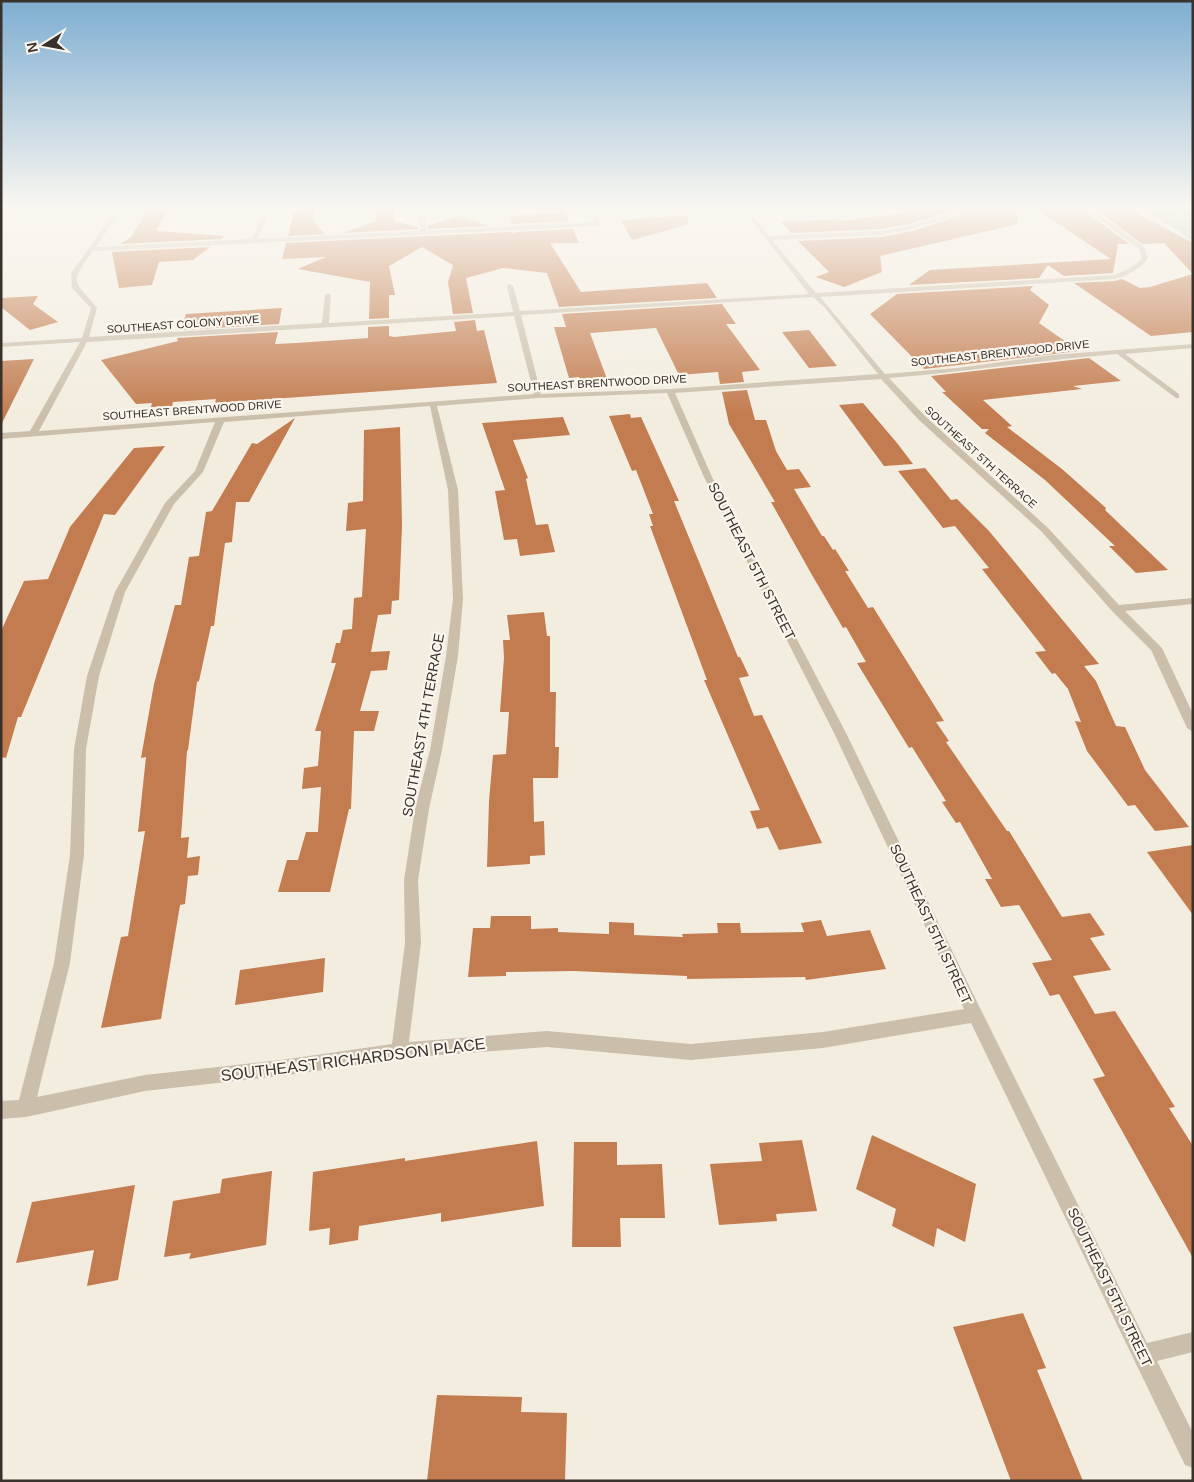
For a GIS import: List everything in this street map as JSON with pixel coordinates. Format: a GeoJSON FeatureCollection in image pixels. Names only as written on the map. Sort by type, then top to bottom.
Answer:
{"type":"FeatureCollection","features":[{"type":"Feature","properties":{"kind":"street"},"geometry":{"type":"LineString","coordinates":[[33,434],[94,318],[94,308],[75,288],[74,276]]}},
{"type":"Feature","properties":{"kind":"street","name":"SOUTHEAST 5TH TERRACE"},"geometry":{"type":"LineString","coordinates":[[799,276],[883,376],[922,418],[1045,530],[1116,609],[1156,648],[1193,728]]}},
{"type":"Feature","properties":{"kind":"street","name":"SOUTHEAST COLONY DRIVE"},"geometry":{"type":"LineString","coordinates":[[1,345],[1117,276]]}},
{"type":"Feature","properties":{"kind":"street"},"geometry":{"type":"LineString","coordinates":[[510,286],[538,396]]}},
{"type":"Feature","properties":{"kind":"street"},"geometry":{"type":"LineString","coordinates":[[325,325],[328,295]]}},
{"type":"Feature","properties":{"kind":"street","name":"SOUTHEAST BRENTWOOD DRIVE"},"geometry":{"type":"LineString","coordinates":[[1,436],[538,396],[670,391],[883,376],[957,370],[1053,356],[1193,346]]}},
{"type":"Feature","properties":{"kind":"street"},"geometry":{"type":"LineString","coordinates":[[1117,351],[1176,396]]}},
{"type":"Feature","properties":{"kind":"street","name":"SOUTHEAST 5TH STREET"},"geometry":{"type":"LineString","coordinates":[[670,391],[708,477],[840,733],[975,1015],[1193,1457]]}},
{"type":"Feature","properties":{"kind":"street","name":"SOUTHEAST 4TH TERRACE"},"geometry":{"type":"LineString","coordinates":[[399,1052],[413,943],[411,880],[422,809],[436,750],[452,656],[458,599],[453,490],[433,404]]}},
{"type":"Feature","properties":{"kind":"street"},"geometry":{"type":"LineString","coordinates":[[26,1108],[62,963],[77,855],[80,749],[93,676],[120,592],[170,503],[199,472],[221,420]]}},
{"type":"Feature","properties":{"kind":"street"},"geometry":{"type":"LineString","coordinates":[[1116,609],[1193,601]]}},
{"type":"Feature","properties":{"kind":"street","name":"SOUTHEAST RICHARDSON PLACE"},"geometry":{"type":"LineString","coordinates":[[1,1110],[26,1108],[145,1083],[281,1068],[399,1052],[547,1039],[690,1052],[823,1040],[975,1015]]}},
{"type":"Feature","properties":{"kind":"street"},"geometry":{"type":"LineString","coordinates":[[1143,1354],[1193,1342]]}},
{"type":"Feature","properties":{"kind":"building"},"geometry":{"type":"Polygon","coordinates":[[[117,276],[155,276],[152,285],[119,288],[117,276]]]}},
{"type":"Feature","properties":{"kind":"building"},"geometry":{"type":"Polygon","coordinates":[[[338,276],[391,276],[395,295],[389,295],[389,318],[369,319],[370,282],[338,276]]]}},
{"type":"Feature","properties":{"kind":"building"},"geometry":{"type":"Polygon","coordinates":[[[450,276],[473,276],[466,278],[473,313],[453,314],[448,282],[450,276]]]}},
{"type":"Feature","properties":{"kind":"building"},"geometry":{"type":"Polygon","coordinates":[[[548,276],[571,276],[581,292],[707,283],[717,298],[559,307],[548,276]]]}},
{"type":"Feature","properties":{"kind":"building"},"geometry":{"type":"Polygon","coordinates":[[[818,276],[871,276],[844,287],[816,277],[818,276]]]}},
{"type":"Feature","properties":{"kind":"building"},"geometry":{"type":"Polygon","coordinates":[[[921,276],[1040,276],[1039,278],[909,285],[921,276]]]}},
{"type":"Feature","properties":{"kind":"building"},"geometry":{"type":"Polygon","coordinates":[[[1186,276],[1193,276],[1193,332],[1151,336],[1074,283],[1122,279],[1140,288],[1150,287],[1186,276]]]}},
{"type":"Feature","properties":{"kind":"building"},"geometry":{"type":"Polygon","coordinates":[[[1033,286],[1030,290],[1049,305],[1039,323],[1079,351],[924,369],[870,314],[897,294],[1033,286]]]}},
{"type":"Feature","properties":{"kind":"building"},"geometry":{"type":"Polygon","coordinates":[[[38,296],[33,304],[58,322],[30,330],[1,307],[1,298],[38,296]]]}},
{"type":"Feature","properties":{"kind":"building"},"geometry":{"type":"Polygon","coordinates":[[[722,304],[736,324],[726,324],[760,370],[742,372],[744,382],[720,384],[718,372],[679,375],[656,328],[590,333],[607,379],[580,380],[579,377],[569,378],[554,327],[566,327],[562,314],[722,304]]]}},
{"type":"Feature","properties":{"kind":"building"},"geometry":{"type":"Polygon","coordinates":[[[282,308],[279,324],[181,330],[186,314],[282,308]]]}},
{"type":"Feature","properties":{"kind":"building"},"geometry":{"type":"Polygon","coordinates":[[[475,320],[477,331],[484,330],[497,383],[215,403],[216,399],[173,402],[172,406],[151,407],[152,403],[136,404],[101,360],[178,341],[177,338],[278,332],[275,344],[296,343],[368,338],[368,327],[389,326],[389,336],[394,337],[456,331],[454,322],[475,320]]]}},
{"type":"Feature","properties":{"kind":"building"},"geometry":{"type":"Polygon","coordinates":[[[809,330],[837,366],[809,368],[782,332],[809,330]]]}},
{"type":"Feature","properties":{"kind":"building"},"geometry":{"type":"Polygon","coordinates":[[[1089,358],[1121,381],[1073,386],[1082,389],[983,400],[1012,426],[1007,427],[1062,469],[1106,508],[1105,510],[1168,570],[1136,573],[1109,546],[1115,546],[1045,480],[985,433],[989,429],[982,429],[942,392],[946,392],[931,376],[1089,358]]]}},
{"type":"Feature","properties":{"kind":"building"},"geometry":{"type":"Polygon","coordinates":[[[34,359],[1,425],[1,361],[34,359]]]}},
{"type":"Feature","properties":{"kind":"building"},"geometry":{"type":"Polygon","coordinates":[[[747,390],[755,420],[766,420],[776,451],[787,470],[799,469],[811,487],[794,489],[822,536],[824,536],[833,550],[835,549],[849,571],[845,571],[868,608],[873,607],[944,721],[936,722],[949,741],[946,742],[1007,831],[1009,831],[1062,917],[1090,913],[1105,935],[1090,938],[1111,970],[1073,976],[1095,1014],[1115,1011],[1175,1107],[1169,1108],[1193,1146],[1193,1258],[1093,1079],[1105,1076],[1059,994],[1050,996],[1032,963],[1052,960],[1019,905],[1001,907],[985,879],[992,879],[960,822],[956,823],[942,802],[946,801],[912,747],[909,748],[857,663],[866,662],[846,627],[843,628],[812,575],[771,502],[775,502],[729,424],[722,392],[747,390]]]}},
{"type":"Feature","properties":{"kind":"building"},"geometry":{"type":"Polygon","coordinates":[[[863,403],[913,464],[884,466],[839,405],[863,403]]]}},
{"type":"Feature","properties":{"kind":"building"},"geometry":{"type":"Polygon","coordinates":[[[630,414],[631,418],[641,417],[679,501],[674,501],[738,657],[740,657],[749,676],[739,678],[754,716],[762,715],[822,843],[779,850],[768,827],[757,829],[750,811],[760,810],[704,680],[707,680],[650,526],[653,526],[649,514],[653,514],[636,470],[632,471],[609,416],[630,414]]]}},
{"type":"Feature","properties":{"kind":"building"},"geometry":{"type":"Polygon","coordinates":[[[563,417],[570,435],[513,440],[528,478],[526,479],[536,525],[548,524],[555,552],[520,556],[517,539],[504,540],[495,491],[505,490],[482,423],[563,417]]]}},
{"type":"Feature","properties":{"kind":"building"},"geometry":{"type":"Polygon","coordinates":[[[295,418],[249,502],[236,502],[232,542],[225,543],[214,626],[211,626],[199,681],[197,682],[187,751],[181,838],[189,837],[187,858],[200,856],[198,875],[188,876],[185,904],[180,905],[161,1019],[101,1028],[121,937],[128,936],[145,831],[138,832],[146,757],[141,758],[154,684],[175,605],[181,605],[189,557],[199,556],[206,512],[212,511],[252,443],[257,444],[295,418]]]}},
{"type":"Feature","properties":{"kind":"building"},"geometry":{"type":"Polygon","coordinates":[[[400,427],[402,526],[399,600],[392,601],[391,614],[378,615],[371,652],[390,651],[387,670],[371,671],[360,711],[379,711],[374,731],[354,731],[351,809],[349,809],[330,892],[278,892],[287,860],[298,860],[306,832],[318,832],[321,787],[302,789],[304,768],[318,766],[321,731],[315,731],[336,663],[331,663],[336,643],[340,643],[343,630],[352,629],[354,598],[362,597],[366,529],[346,531],[348,503],[363,501],[364,430],[400,427]]]}},
{"type":"Feature","properties":{"kind":"building"},"geometry":{"type":"Polygon","coordinates":[[[165,446],[115,515],[104,514],[21,717],[18,717],[6,758],[1,757],[1,631],[24,581],[48,579],[70,527],[134,448],[165,446]]]}},
{"type":"Feature","properties":{"kind":"building"},"geometry":{"type":"Polygon","coordinates":[[[925,468],[951,500],[957,499],[989,531],[1099,664],[1084,666],[1096,681],[1116,726],[1125,727],[1145,770],[1189,827],[1155,831],[1135,805],[1128,806],[1087,751],[1075,721],[1081,722],[1068,689],[1055,673],[1052,674],[1035,652],[1046,651],[982,569],[989,568],[955,526],[943,528],[898,471],[925,468]]]}},
{"type":"Feature","properties":{"kind":"building"},"geometry":{"type":"Polygon","coordinates":[[[544,612],[547,636],[550,636],[550,692],[556,692],[555,747],[559,747],[558,778],[533,778],[534,822],[544,821],[545,855],[530,856],[530,864],[487,867],[489,801],[493,755],[506,754],[509,712],[500,712],[504,658],[503,640],[510,640],[507,615],[544,612]]]}},
{"type":"Feature","properties":{"kind":"building"},"geometry":{"type":"Polygon","coordinates":[[[1193,845],[1193,915],[1147,852],[1193,845]]]}},
{"type":"Feature","properties":{"kind":"building"},"geometry":{"type":"Polygon","coordinates":[[[491,916],[531,916],[531,929],[558,928],[558,932],[609,934],[609,922],[634,923],[634,935],[683,937],[682,934],[718,933],[717,923],[740,923],[741,933],[804,932],[801,923],[821,920],[827,936],[870,930],[886,969],[806,980],[805,977],[687,979],[687,976],[574,971],[506,972],[506,976],[468,977],[473,928],[490,928],[491,916]]]}},
{"type":"Feature","properties":{"kind":"building"},"geometry":{"type":"Polygon","coordinates":[[[325,958],[323,992],[235,1005],[240,970],[325,958]]]}},
{"type":"Feature","properties":{"kind":"building"},"geometry":{"type":"Polygon","coordinates":[[[872,1135],[976,1184],[965,1242],[937,1228],[934,1247],[892,1226],[896,1209],[856,1189],[872,1135]]]}},
{"type":"Feature","properties":{"kind":"building"},"geometry":{"type":"Polygon","coordinates":[[[802,1140],[817,1211],[776,1214],[777,1221],[719,1225],[710,1164],[762,1161],[759,1143],[802,1140]]]}},
{"type":"Feature","properties":{"kind":"building"},"geometry":{"type":"Polygon","coordinates":[[[537,1141],[544,1206],[441,1222],[441,1213],[359,1226],[358,1240],[329,1245],[330,1228],[309,1231],[313,1172],[405,1158],[405,1161],[537,1141]]]}},
{"type":"Feature","properties":{"kind":"building"},"geometry":{"type":"Polygon","coordinates":[[[574,1142],[617,1142],[617,1165],[662,1164],[665,1218],[620,1218],[621,1247],[572,1247],[574,1142]]]}},
{"type":"Feature","properties":{"kind":"building"},"geometry":{"type":"Polygon","coordinates":[[[272,1171],[266,1245],[189,1259],[191,1253],[164,1257],[173,1201],[220,1193],[222,1179],[272,1171]]]}},
{"type":"Feature","properties":{"kind":"building"},"geometry":{"type":"Polygon","coordinates":[[[135,1185],[118,1280],[87,1286],[94,1250],[16,1263],[32,1202],[135,1185]]]}},
{"type":"Feature","properties":{"kind":"building"},"geometry":{"type":"Polygon","coordinates":[[[1023,1313],[1046,1368],[1037,1370],[1083,1481],[1011,1481],[953,1327],[1023,1313]]]}},
{"type":"Feature","properties":{"kind":"building"},"geometry":{"type":"Polygon","coordinates":[[[437,1395],[522,1397],[521,1412],[567,1413],[565,1481],[427,1481],[437,1395]]]}}]}
